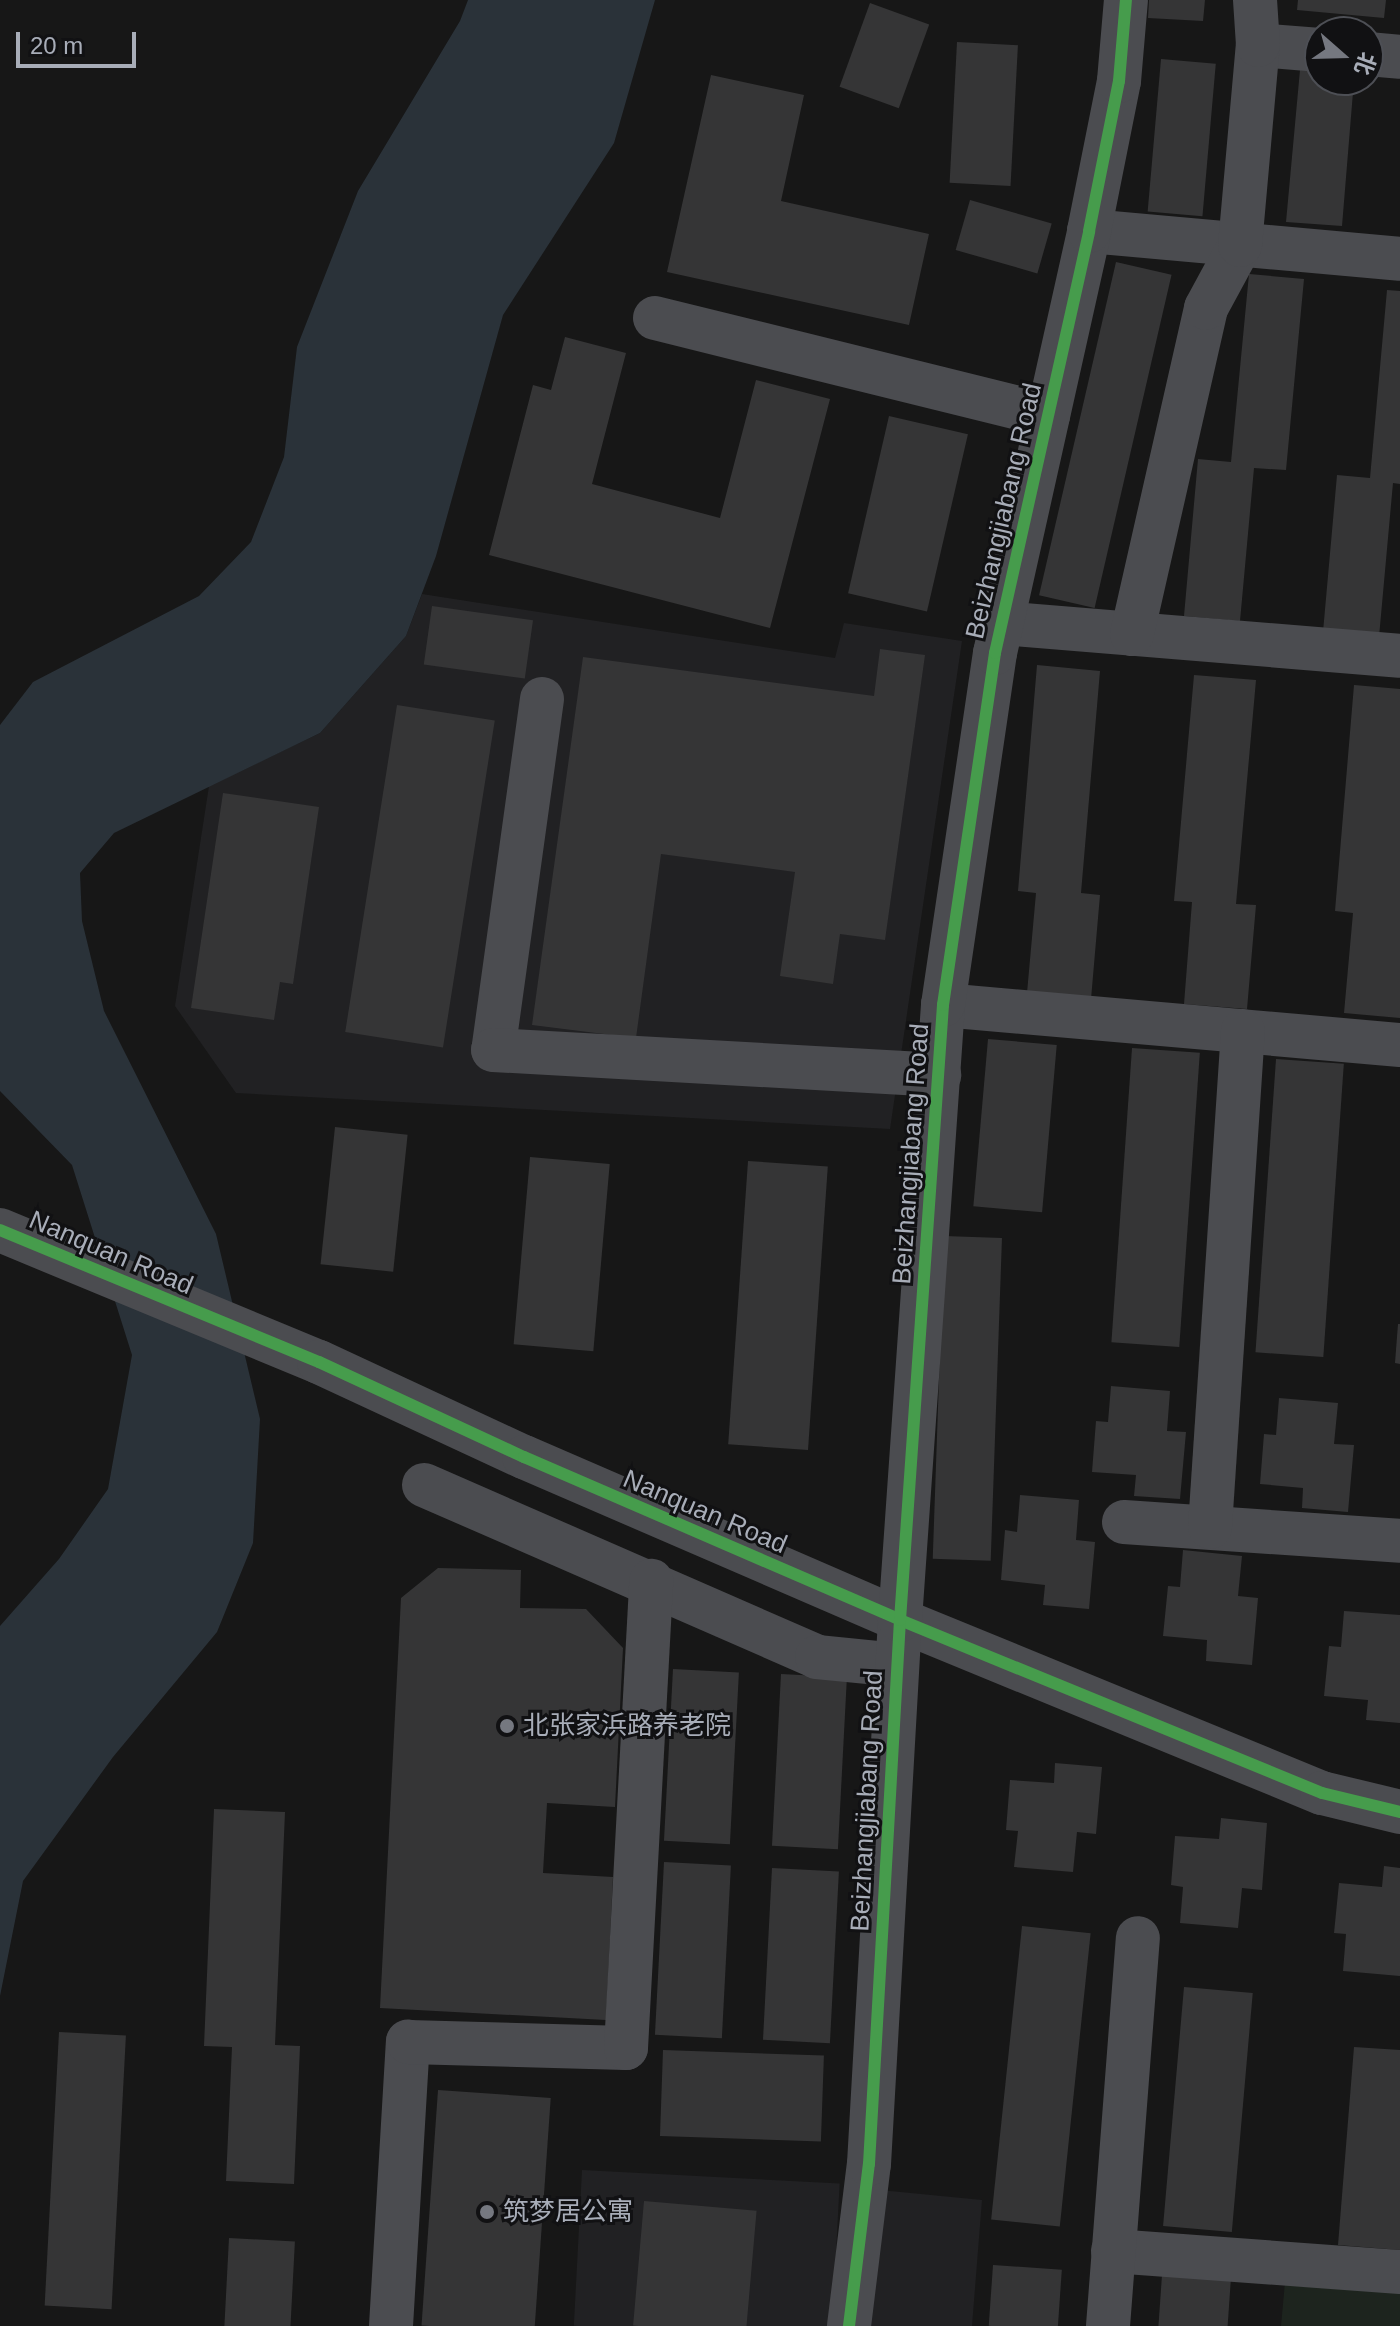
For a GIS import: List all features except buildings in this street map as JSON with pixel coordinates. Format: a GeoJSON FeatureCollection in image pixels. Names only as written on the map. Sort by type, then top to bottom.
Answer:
{"type":"FeatureCollection","features":[{"type":"Feature","properties":{"kind":"street","name":"Beizhangjiabang Road"},"geometry":{"type":"LineString","coordinates":[[849,2326],[869,2164],[897,1665],[943,1005],[1001,623],[1089,231],[1119,81],[1126,0]]}},
{"type":"Feature","properties":{"kind":"street"},"geometry":{"type":"LineString","coordinates":[[1132,634],[1206,308],[1240,245],[1258,45],[1255,0]]}},
{"type":"Feature","properties":{"kind":"street"},"geometry":{"type":"LineString","coordinates":[[1258,45],[1304,49]]}},
{"type":"Feature","properties":{"kind":"street"},"geometry":{"type":"LineString","coordinates":[[1089,231],[1400,259]]}},
{"type":"Feature","properties":{"kind":"street"},"geometry":{"type":"LineString","coordinates":[[655,318],[1048,415]]}},
{"type":"Feature","properties":{"kind":"street"},"geometry":{"type":"LineString","coordinates":[[1001,623],[1400,656]]}},
{"type":"Feature","properties":{"kind":"street"},"geometry":{"type":"LineString","coordinates":[[542,699],[493,1050],[939,1075]]}},
{"type":"Feature","properties":{"kind":"street"},"geometry":{"type":"LineString","coordinates":[[943,1005],[1400,1045]]}},
{"type":"Feature","properties":{"kind":"street"},"geometry":{"type":"LineString","coordinates":[[1210,1527],[1243,1031]]}},
{"type":"Feature","properties":{"kind":"street","name":"Nanquan Road"},"geometry":{"type":"LineString","coordinates":[[0,1230],[319,1362],[524,1457],[900,1620],[1322,1793],[1400,1812]]}},
{"type":"Feature","properties":{"kind":"street"},"geometry":{"type":"LineString","coordinates":[[424,1485],[651,1581],[817,1657],[897,1665]]}},
{"type":"Feature","properties":{"kind":"street"},"geometry":{"type":"LineString","coordinates":[[1124,1522],[1400,1541]]}},
{"type":"Feature","properties":{"kind":"street"},"geometry":{"type":"LineString","coordinates":[[391,2326],[408,2042],[626,2048],[651,1581]]}},
{"type":"Feature","properties":{"kind":"street"},"geometry":{"type":"LineString","coordinates":[[1108,2326],[1138,1938]]}},
{"type":"Feature","properties":{"kind":"street"},"geometry":{"type":"LineString","coordinates":[[1113,2251],[1400,2272]]}},
{"type":"Feature","properties":{"kind":"shaded area"},"geometry":{"type":"Polygon","coordinates":[[[468,0],[655,0],[614,143],[503,315],[436,556],[406,636],[320,733],[114,833],[80,873],[82,921],[104,1011],[216,1234],[260,1419],[253,1543],[217,1632],[113,1757],[23,1881],[0,1996],[0,1626],[59,1559],[108,1489],[132,1355],[72,1165],[0,1091],[0,725],[33,682],[199,596],[251,542],[284,457],[297,347],[358,191],[460,21],[468,0]]]}},
{"type":"Feature","properties":{"kind":"shaded area"},"geometry":{"type":"Polygon","coordinates":[[[422,594],[835,658],[844,623],[962,641],[890,1129],[236,1093],[175,1006],[209,786],[320,733],[406,636],[422,594]]]}},
{"type":"Feature","properties":{"kind":"shaded area"},"geometry":{"type":"Polygon","coordinates":[[[582,2170],[840,2184],[832,2326],[574,2326],[582,2170]]]}},
{"type":"Feature","properties":{"kind":"shaded area"},"geometry":{"type":"Polygon","coordinates":[[[880,2190],[982,2200],[972,2326],[862,2326],[880,2190]]]}},
{"type":"Feature","properties":{"kind":"shaded area"},"geometry":{"type":"Polygon","coordinates":[[[1285,2282],[1400,2292],[1400,2326],[1281,2326],[1285,2282]]]}},
{"type":"Feature","properties":{"kind":"cycle path"},"geometry":{"type":"LineString","coordinates":[[849,2326],[869,2164],[900,1620],[943,1005],[995,653],[1089,231],[1119,81],[1126,0]]}},
{"type":"Feature","properties":{"kind":"cycle path"},"geometry":{"type":"LineString","coordinates":[[0,1230],[319,1362],[524,1457],[900,1620],[1322,1793],[1400,1812]]}},
{"type":"Feature","properties":{"kind":"place","name":"北张家浜路养老院"},"geometry":{"type":"Point","coordinates":[507,1726]}},
{"type":"Feature","properties":{"kind":"place","name":"筑梦居公寓"},"geometry":{"type":"Point","coordinates":[487,2212]}}]}
